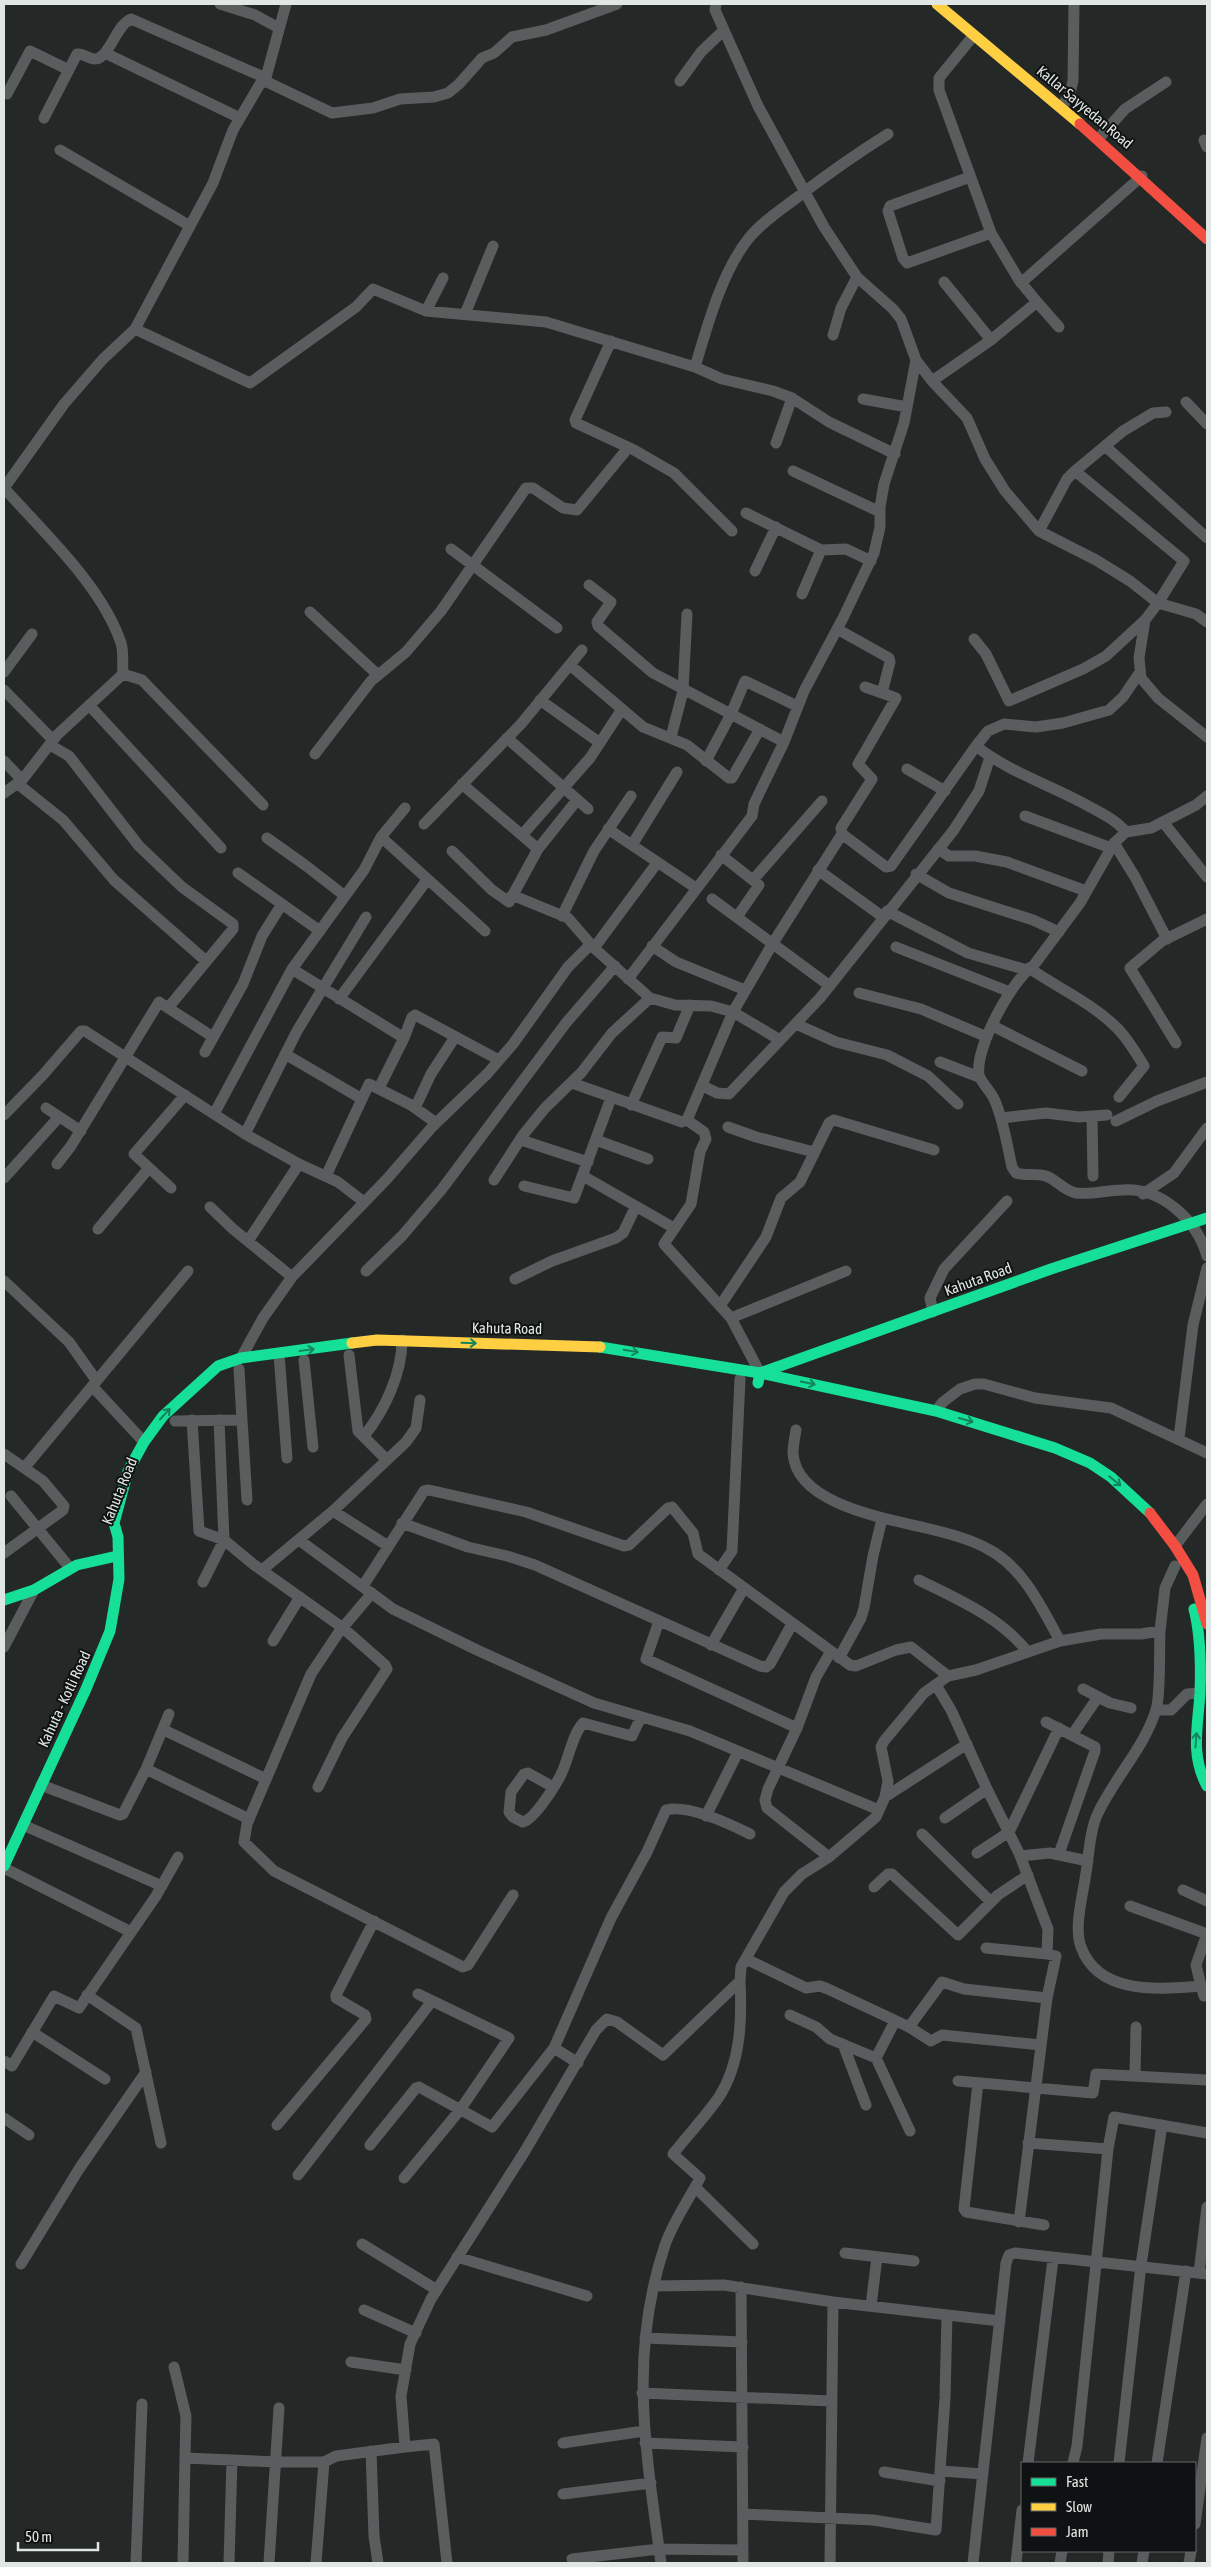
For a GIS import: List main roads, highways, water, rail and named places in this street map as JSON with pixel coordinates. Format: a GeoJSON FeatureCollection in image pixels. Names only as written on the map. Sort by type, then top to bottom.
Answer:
{"type":"FeatureCollection","features":[{"type":"Feature","properties":{"kind":"main road","name":"Kallar Sayyedan Road"},"geometry":{"type":"LineString","coordinates":[[937,4],[1099,138],[1142,176],[1207,239]]}},
{"type":"Feature","properties":{"kind":"main road","name":"Kahuta Road"},"geometry":{"type":"LineString","coordinates":[[280,1359],[304,1360],[377,1352],[402,1346],[572,1345],[622,1349],[759,1378],[1051,1269],[1207,1218]]}},
{"type":"Feature","properties":{"kind":"main road","name":"Kahuta Road"},"geometry":{"type":"LineString","coordinates":[[118,1537],[114,1523],[118,1501],[128,1471],[144,1442],[163,1416],[210,1373],[224,1363],[240,1364],[280,1359],[377,1340],[402,1346],[479,1355]]}},
{"type":"Feature","properties":{"kind":"main road","name":"Kahuta Road"},"geometry":{"type":"LineString","coordinates":[[525,1357],[580,1358]]}},
{"type":"Feature","properties":{"kind":"main road"},"geometry":{"type":"LineString","coordinates":[[600,1360],[740,1379],[759,1378],[936,1411],[1055,1448],[1090,1463],[1111,1477],[1136,1498],[1158,1522],[1192,1575],[1207,1617]]}},
{"type":"Feature","properties":{"kind":"main road","name":"Kahuta Road"},"geometry":{"type":"LineString","coordinates":[[118,1537],[141,1472],[154,1448],[175,1421],[214,1382],[240,1364]]}},
{"type":"Feature","properties":{"kind":"main road"},"geometry":{"type":"LineString","coordinates":[[759,1378],[932,1421],[1051,1457],[1084,1474]]}},
{"type":"Feature","properties":{"kind":"main road"},"geometry":{"type":"LineString","coordinates":[[1104,1488],[1141,1520],[1175,1566],[1196,1615],[1200,1693],[1195,1752],[1199,1771],[1207,1786]]}},
{"type":"Feature","properties":{"kind":"main road","name":"Kahuta - Kotli Road"},"geometry":{"type":"LineString","coordinates":[[4,1867],[110,1631],[118,1595],[118,1537]]}},
{"type":"Feature","properties":{"kind":"main road"},"geometry":{"type":"LineString","coordinates":[[4,1600],[34,1590],[70,1568],[117,1556]]}},
{"type":"Feature","properties":{"kind":"main road"},"geometry":{"type":"LineString","coordinates":[[1207,1742],[1207,1747]]}}]}
